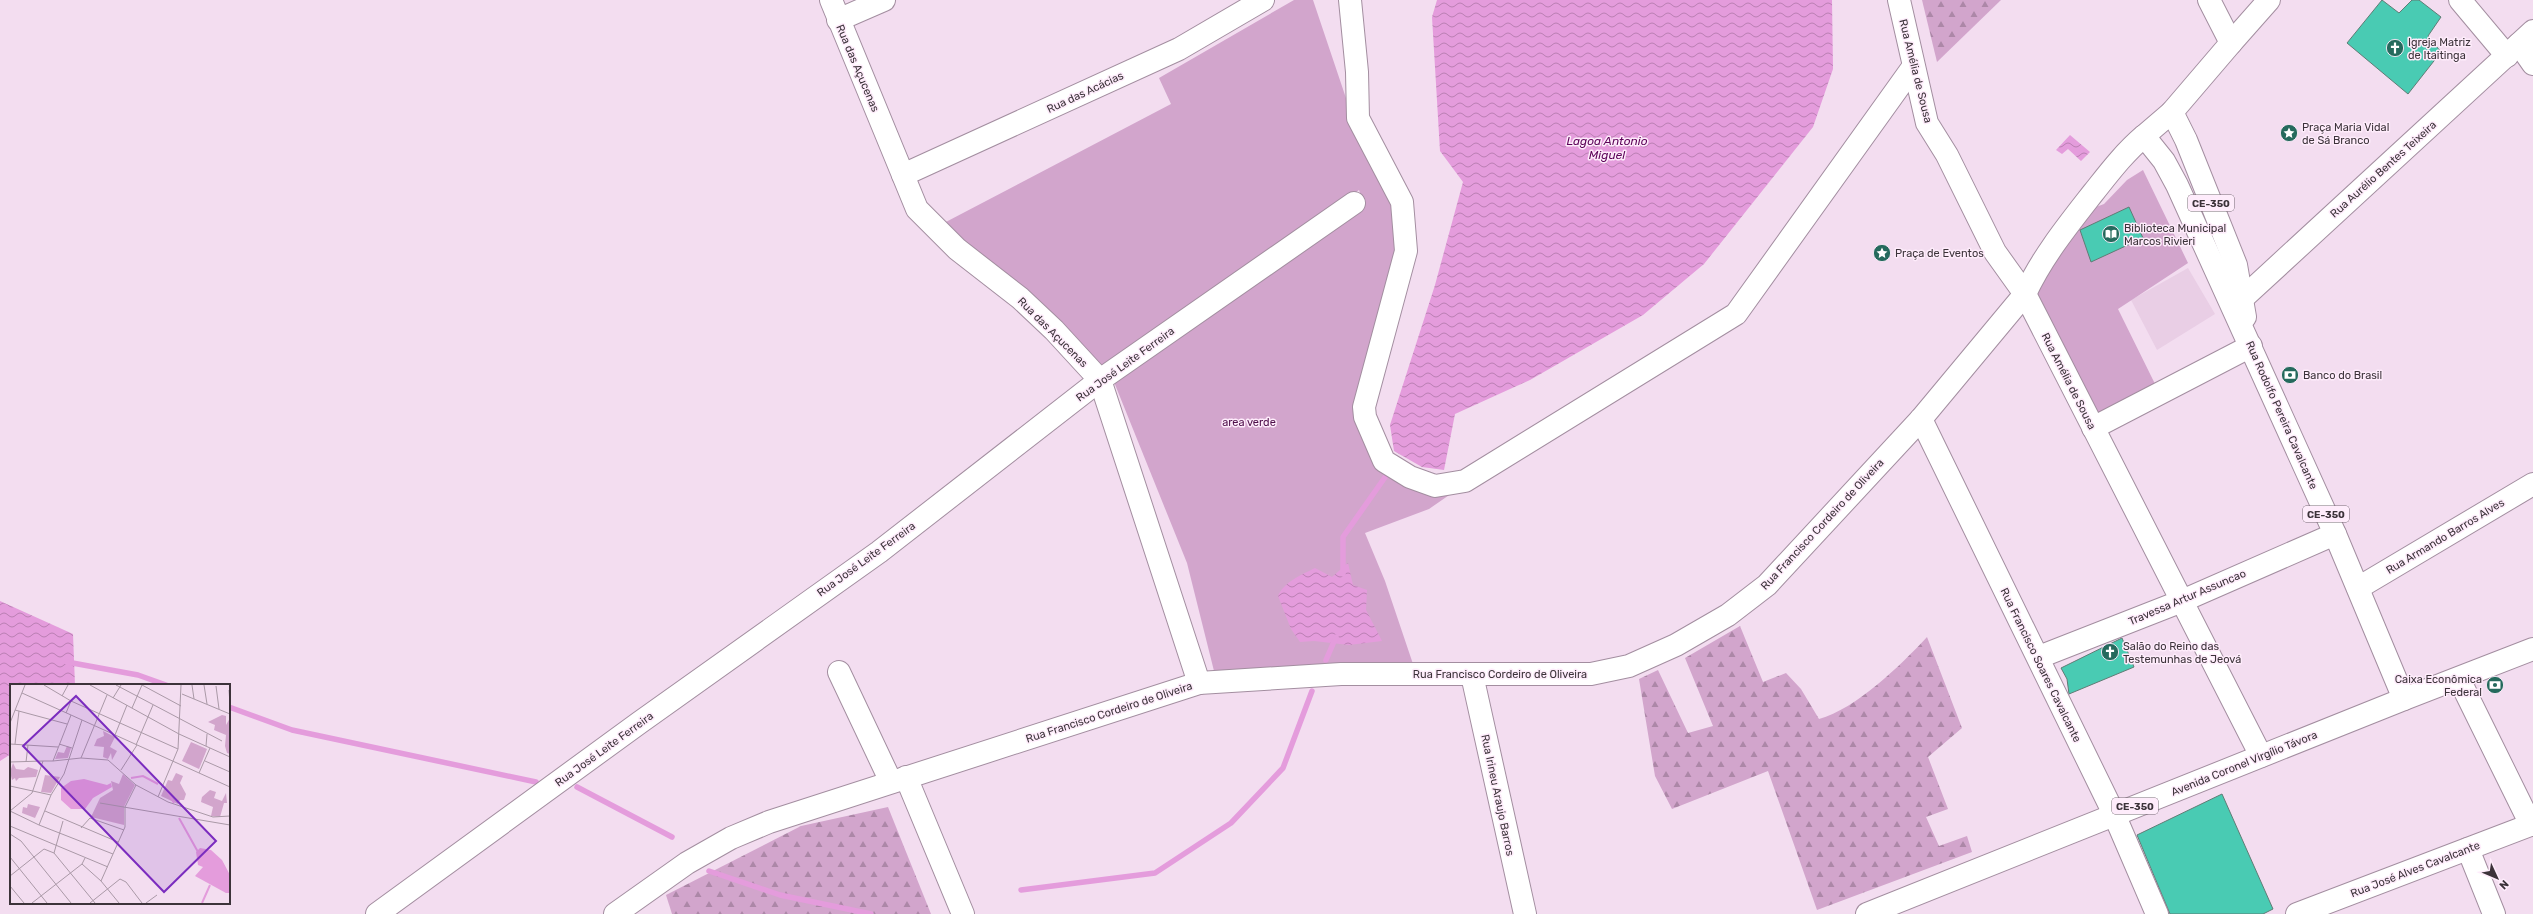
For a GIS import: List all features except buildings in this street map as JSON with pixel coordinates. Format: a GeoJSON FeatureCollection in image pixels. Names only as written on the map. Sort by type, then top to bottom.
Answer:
{"type":"FeatureCollection","features":[{"type":"Feature","properties":{"kind":"street","name":"Rua das Açucenas"},"geometry":{"type":"LineString","coordinates":[[831,0],[838,20],[918,209],[928,222],[977,265],[1020,298],[1054,330],[1100,380],[1199,683]]}},
{"type":"Feature","properties":{"kind":"street"},"geometry":{"type":"LineString","coordinates":[[838,20],[884,0]]}},
{"type":"Feature","properties":{"kind":"street","name":"Rua das Acácias"},"geometry":{"type":"LineString","coordinates":[[903,175],[1179,49],[1263,0]]}},
{"type":"Feature","properties":{"kind":"street"},"geometry":{"type":"LineString","coordinates":[[1350,0],[1358,72],[1358,118],[1402,202],[1406,236],[1406,251],[1364,407],[1365,418],[1384,461],[1410,477],[1435,486],[1465,481],[1736,314],[1913,67]]}},
{"type":"Feature","properties":{"kind":"street","name":"Rua Amélia de Sousa"},"geometry":{"type":"LineString","coordinates":[[1899,0],[1913,67],[1927,123],[1947,155],[1995,252],[2025,294],[2261,756]]}},
{"type":"Feature","properties":{"kind":"street"},"geometry":{"type":"LineString","coordinates":[[2209,0],[2231,43]]}},
{"type":"Feature","properties":{"kind":"street","name":"Rua Francisco Cordeiro de Oliveira"},"geometry":{"type":"LineString","coordinates":[[615,914],[687,863],[731,838],[768,822],[1199,683],[1340,674],[1591,674],[1629,666],[1676,645],[1728,615],[1767,585],[1921,419],[2025,294],[2031,279],[2062,233],[2120,160],[2144,136],[2172,112],[2270,0]]}},
{"type":"Feature","properties":{"kind":"street"},"geometry":{"type":"LineString","coordinates":[[2460,0],[2520,44],[2533,64]]}},
{"type":"Feature","properties":{"kind":"street","name":"Rua Aurélio Bentes Teixeira"},"geometry":{"type":"LineString","coordinates":[[2237,301],[2520,44]]}},
{"type":"Feature","properties":{"kind":"street","name":"Rua Rodolfo Pereira Cavalcante"},"geometry":{"type":"LineString","coordinates":[[2172,112],[2186,140],[2236,265],[2237,301]]}},
{"type":"Feature","properties":{"kind":"street","name":"Rua Rodolfo Pereira Cavalcante"},"geometry":{"type":"LineString","coordinates":[[2144,136],[2161,157],[2177,185],[2237,301],[2248,338],[2335,534],[2404,699]]}},
{"type":"Feature","properties":{"kind":"street","name":"Rua José Leite Ferreira"},"geometry":{"type":"LineString","coordinates":[[377,914],[639,723],[879,552],[1100,380],[1354,203]]}},
{"type":"Feature","properties":{"kind":"street"},"geometry":{"type":"LineString","coordinates":[[2093,428],[2248,338]]}},
{"type":"Feature","properties":{"kind":"street","name":"Rua Francisco Soares Cavalcante"},"geometry":{"type":"LineString","coordinates":[[1921,419],[1977,538],[2039,657],[2114,814],[2156,914]]}},
{"type":"Feature","properties":{"kind":"street","name":"Rua Armando Barros Alves"},"geometry":{"type":"LineString","coordinates":[[2358,588],[2533,484]]}},
{"type":"Feature","properties":{"kind":"street","name":"Travessa Artur Assuncao"},"geometry":{"type":"LineString","coordinates":[[2039,657],[2182,601],[2335,534]]}},
{"type":"Feature","properties":{"kind":"street","name":"Avenida Coronel Virgílio Távora"},"geometry":{"type":"LineString","coordinates":[[1866,914],[2114,814],[2533,649]]}},
{"type":"Feature","properties":{"kind":"street"},"geometry":{"type":"LineString","coordinates":[[839,672],[898,780],[963,914]]}},
{"type":"Feature","properties":{"kind":"street","name":"Rua Irineu Araujo Barros"},"geometry":{"type":"LineString","coordinates":[[1472,675],[1525,914]]}},
{"type":"Feature","properties":{"kind":"street"},"geometry":{"type":"LineString","coordinates":[[2459,679],[2532,824]]}},
{"type":"Feature","properties":{"kind":"street","name":"Rua José Alves Cavalcante"},"geometry":{"type":"LineString","coordinates":[[2297,914],[2532,824]]}},
{"type":"Feature","properties":{"kind":"street"},"geometry":{"type":"LineString","coordinates":[[2468,849],[2494,914]]}},
{"type":"Feature","properties":{"kind":"shaded area"},"geometry":{"type":"Polygon","coordinates":[[[2188,268],[2215,314],[2157,350],[2131,300],[2188,268]]]}},
{"type":"Feature","properties":{"kind":"green space","name":"area verde"},"geometry":{"type":"Polygon","coordinates":[[[1294,0],[1313,0],[1350,110],[1393,200],[1399,243],[1371,356],[1375,464],[1455,491],[1429,509],[1365,533],[1385,581],[1413,664],[1215,675],[1187,563],[1114,382],[1365,207],[1359,190],[1102,369],[942,224],[1171,104],[1159,78],[1294,0]]]}},
{"type":"Feature","properties":{"kind":"green space"},"geometry":{"type":"Polygon","coordinates":[[[1922,0],[2001,0],[1937,62],[1922,0]]]}},
{"type":"Feature","properties":{"kind":"green space"},"geometry":{"type":"Polygon","coordinates":[[[2143,170],[2188,263],[2118,309],[2158,390],[2101,417],[2034,299],[2063,244],[2085,211],[2104,204],[2127,180],[2143,170]]]}},
{"type":"Feature","properties":{"kind":"green space"},"geometry":{"type":"Polygon","coordinates":[[[1740,626],[1763,682],[1786,673],[1801,689],[1819,719],[1833,714],[1863,696],[1891,673],[1927,637],[1962,728],[1928,757],[1948,809],[1926,817],[1939,846],[1967,836],[1972,852],[1817,910],[1768,771],[1672,809],[1655,776],[1639,679],[1658,670],[1688,733],[1713,726],[1685,658],[1740,626]]]}},
{"type":"Feature","properties":{"kind":"green space"},"geometry":{"type":"Polygon","coordinates":[[[888,807],[931,914],[672,914],[666,895],[801,826],[888,807]]]}},
{"type":"Feature","properties":{"kind":"water","name":"Lagoa Antonio Miguel"},"geometry":{"type":"Polygon","coordinates":[[[1437,0],[1832,0],[1833,69],[1813,127],[1704,264],[1643,315],[1530,380],[1455,414],[1444,470],[1422,467],[1394,451],[1390,425],[1435,285],[1463,182],[1440,151],[1432,17],[1437,0]]]}},
{"type":"Feature","properties":{"kind":"water"},"geometry":{"type":"Polygon","coordinates":[[[2070,135],[2090,152],[2081,161],[2068,149],[2062,154],[2056,150],[2070,135]]]}},
{"type":"Feature","properties":{"kind":"water"},"geometry":{"type":"Polygon","coordinates":[[[1348,563],[1353,585],[1367,590],[1366,610],[1382,641],[1349,645],[1314,641],[1300,642],[1291,629],[1278,596],[1281,591],[1294,579],[1315,568],[1332,577],[1348,563]]]}},
{"type":"Feature","properties":{"kind":"water"},"geometry":{"type":"Polygon","coordinates":[[[0,601],[73,634],[75,684],[10,684],[10,755],[0,761],[0,601]]]}},
{"type":"Feature","properties":{"kind":"waterway"},"geometry":{"type":"LineString","coordinates":[[1343,574],[1343,537],[1388,473]]}},
{"type":"Feature","properties":{"kind":"waterway"},"geometry":{"type":"LineString","coordinates":[[1326,660],[1336,637]]}},
{"type":"Feature","properties":{"kind":"waterway"},"geometry":{"type":"LineString","coordinates":[[67,662],[138,675],[163,684]]}},
{"type":"Feature","properties":{"kind":"waterway"},"geometry":{"type":"LineString","coordinates":[[1021,890],[1155,873],[1231,823],[1283,768],[1312,691]]}},
{"type":"Feature","properties":{"kind":"waterway"},"geometry":{"type":"LineString","coordinates":[[230,707],[292,730],[536,782]]}},
{"type":"Feature","properties":{"kind":"waterway"},"geometry":{"type":"LineString","coordinates":[[577,787],[672,837]]}},
{"type":"Feature","properties":{"kind":"waterway"},"geometry":{"type":"LineString","coordinates":[[709,871],[780,895],[871,914]]}},
{"type":"Feature","properties":{"kind":"place","name":"Igreja Matriz de Itaitinga"},"geometry":{"type":"Point","coordinates":[2395,48]}},
{"type":"Feature","properties":{"kind":"place","name":"Praça Maria Vidal de Sá Branco"},"geometry":{"type":"Point","coordinates":[2289,133]}},
{"type":"Feature","properties":{"kind":"place","name":"Biblioteca Municipal Marcos Rivieri"},"geometry":{"type":"Point","coordinates":[2111,234]}},
{"type":"Feature","properties":{"kind":"place","name":"Praça de Eventos"},"geometry":{"type":"Point","coordinates":[1882,253]}},
{"type":"Feature","properties":{"kind":"place","name":"Banco do Brasil"},"geometry":{"type":"Point","coordinates":[2290,375]}},
{"type":"Feature","properties":{"kind":"place","name":"Salão do Reino das Testemunhas de Jeová"},"geometry":{"type":"Point","coordinates":[2110,652]}},
{"type":"Feature","properties":{"kind":"place","name":"Caixa Econômica Federal"},"geometry":{"type":"Point","coordinates":[2495,685]}}]}
